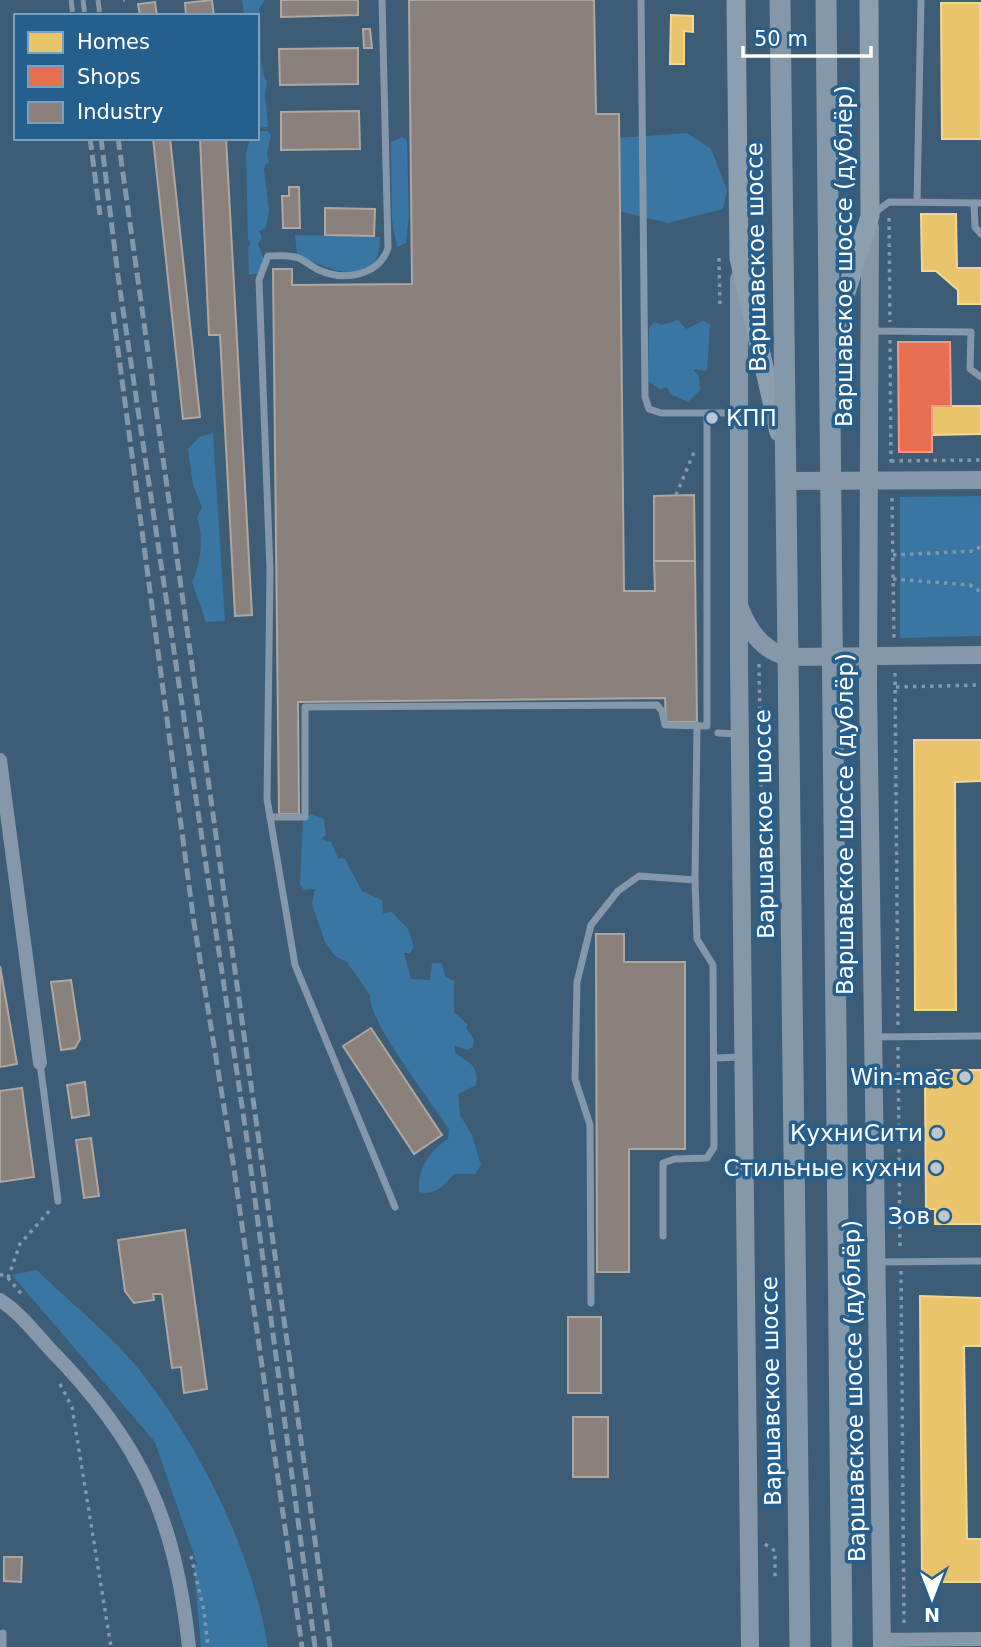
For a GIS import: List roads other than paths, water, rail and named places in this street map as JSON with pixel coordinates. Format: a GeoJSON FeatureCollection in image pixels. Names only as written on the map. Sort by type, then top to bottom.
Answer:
{"type":"FeatureCollection","features":[{"type":"Feature","properties":{"kind":"main road"},"geometry":{"type":"LineString","coordinates":[[736,0],[739,258],[784,454]]}},
{"type":"Feature","properties":{"kind":"main road","name":"Варшавское шоссе"},"geometry":{"type":"LineString","coordinates":[[780,0],[800,1647]]}},
{"type":"Feature","properties":{"kind":"main road"},"geometry":{"type":"LineString","coordinates":[[826,0],[842,1647]]}},
{"type":"Feature","properties":{"kind":"main road","name":"Варшавское шоссе (дублёр)"},"geometry":{"type":"LineString","coordinates":[[869,0],[870,216]]}},
{"type":"Feature","properties":{"kind":"main road"},"geometry":{"type":"LineString","coordinates":[[829,372],[841,309],[870,216]]}},
{"type":"Feature","properties":{"kind":"street","name":"Варшавское шоссе (дублёр)"},"geometry":{"type":"LineString","coordinates":[[870,216],[868,657],[882,1644]]}},
{"type":"Feature","properties":{"kind":"street"},"geometry":{"type":"LineString","coordinates":[[739,258],[739,734],[750,1647]]}},
{"type":"Feature","properties":{"kind":"street"},"geometry":{"type":"LineString","coordinates":[[785,481],[981,480]]}},
{"type":"Feature","properties":{"kind":"street"},"geometry":{"type":"LineString","coordinates":[[738,602],[746,622],[758,640],[772,653],[788,657],[981,655]]}},
{"type":"Feature","properties":{"kind":"street"},"geometry":{"type":"LineString","coordinates":[[0,760],[40,1063]]}},
{"type":"Feature","properties":{"kind":"street"},"geometry":{"type":"LineString","coordinates":[[0,1300],[81,1380],[138,1458],[167,1525],[184,1599],[188,1647]]}},
{"type":"Feature","properties":{"kind":"street"},"geometry":{"type":"LineString","coordinates":[[882,1644],[905,1640],[972,1642]]}},
{"type":"Feature","properties":{"kind":"lane"},"geometry":{"type":"LineString","coordinates":[[382,0],[388,248],[385,258],[377,268],[348,275],[319,270],[296,257],[268,256],[259,280],[270,570],[267,799],[295,965],[395,1208]]}},
{"type":"Feature","properties":{"kind":"lane"},"geometry":{"type":"LineString","coordinates":[[641,0],[645,397],[649,409],[661,413],[708,416],[740,413]]}},
{"type":"Feature","properties":{"kind":"lane"},"geometry":{"type":"LineString","coordinates":[[917,201],[921,0]]}},
{"type":"Feature","properties":{"kind":"lane"},"geometry":{"type":"LineString","coordinates":[[870,216],[889,202],[978,203],[975,227],[981,234]]}},
{"type":"Feature","properties":{"kind":"lane"},"geometry":{"type":"LineString","coordinates":[[869,331],[981,332]]}},
{"type":"Feature","properties":{"kind":"lane"},"geometry":{"type":"LineString","coordinates":[[971,332],[970,369],[981,377]]}},
{"type":"Feature","properties":{"kind":"lane"},"geometry":{"type":"LineString","coordinates":[[270,817],[305,817],[305,707],[657,705],[662,711],[665,725],[707,726],[708,416]]}},
{"type":"Feature","properties":{"kind":"lane"},"geometry":{"type":"LineString","coordinates":[[663,1236],[663,1163],[675,1159],[707,1158],[714,1147],[713,965],[697,939],[697,725]]}},
{"type":"Feature","properties":{"kind":"lane"},"geometry":{"type":"LineString","coordinates":[[718,733],[739,734]]}},
{"type":"Feature","properties":{"kind":"lane"},"geometry":{"type":"LineString","coordinates":[[591,1303],[590,1125],[575,1079],[574,1033],[578,982],[591,925],[618,891],[639,876],[695,880]]}},
{"type":"Feature","properties":{"kind":"lane"},"geometry":{"type":"LineString","coordinates":[[872,1037],[981,1035]]}},
{"type":"Feature","properties":{"kind":"lane"},"geometry":{"type":"LineString","coordinates":[[714,1058],[743,1057]]}},
{"type":"Feature","properties":{"kind":"lane"},"geometry":{"type":"LineString","coordinates":[[40,1063],[58,1201]]}},
{"type":"Feature","properties":{"kind":"lane"},"geometry":{"type":"LineString","coordinates":[[877,1262],[981,1261]]}},
{"type":"Feature","properties":{"kind":"lane"},"geometry":{"type":"LineString","coordinates":[[3,1633],[4,1647]]}},
{"type":"Feature","properties":{"kind":"railway"},"geometry":{"type":"LineString","coordinates":[[71,0],[73,14]]}},
{"type":"Feature","properties":{"kind":"railway"},"geometry":{"type":"LineString","coordinates":[[83,0],[85,14]]}},
{"type":"Feature","properties":{"kind":"railway"},"geometry":{"type":"LineString","coordinates":[[98,0],[100,14]]}},
{"type":"Feature","properties":{"kind":"railway"},"geometry":{"type":"LineString","coordinates":[[90,140],[100,215]]}},
{"type":"Feature","properties":{"kind":"railway"},"geometry":{"type":"LineString","coordinates":[[101,140],[118,276],[246,1133],[315,1647]]}},
{"type":"Feature","properties":{"kind":"railway"},"geometry":{"type":"LineString","coordinates":[[118,140],[330,1647]]}},
{"type":"Feature","properties":{"kind":"railway"},"geometry":{"type":"LineString","coordinates":[[113,312],[194,923],[233,1162],[302,1647]]}},
{"type":"Feature","properties":{"kind":"place","name":"КПП"},"geometry":{"type":"Point","coordinates":[712,418]}},
{"type":"Feature","properties":{"kind":"place","name":"Win-mac"},"geometry":{"type":"Point","coordinates":[965,1077]}},
{"type":"Feature","properties":{"kind":"place","name":"КухниСити"},"geometry":{"type":"Point","coordinates":[937,1133]}},
{"type":"Feature","properties":{"kind":"place","name":"Стильные кухни"},"geometry":{"type":"Point","coordinates":[936,1168]}},
{"type":"Feature","properties":{"kind":"place","name":"Зов"},"geometry":{"type":"Point","coordinates":[944,1216]}}]}
